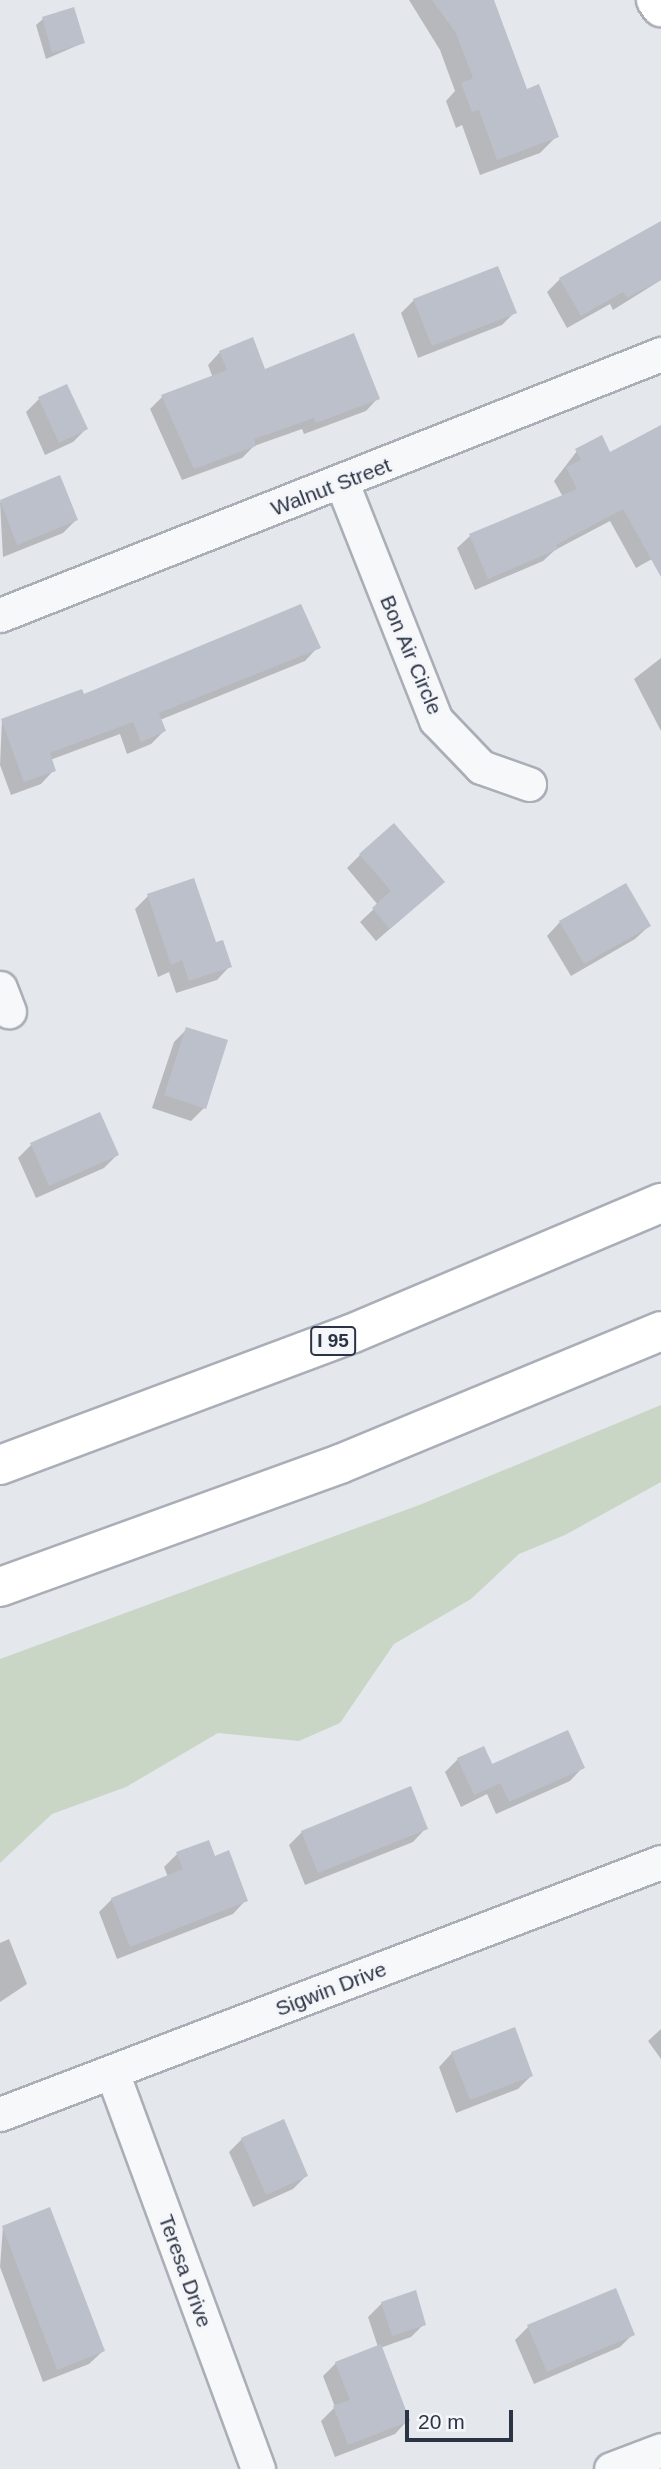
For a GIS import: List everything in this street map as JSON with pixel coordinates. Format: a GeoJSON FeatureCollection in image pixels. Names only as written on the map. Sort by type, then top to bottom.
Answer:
{"type":"FeatureCollection","features":[{"type":"Feature","properties":{"kind":"main road"},"geometry":{"type":"LineString","coordinates":[[656,0],[661,7]]}},
{"type":"Feature","properties":{"kind":"main road","name":"I 95"},"geometry":{"type":"LineString","coordinates":[[0,1465],[351,1334],[661,1203]]}},
{"type":"Feature","properties":{"kind":"main road"},"geometry":{"type":"LineString","coordinates":[[0,1587],[340,1464],[661,1331]]}},
{"type":"Feature","properties":{"kind":"street","name":"Walnut Street"},"geometry":{"type":"LineString","coordinates":[[0,615],[342,483],[661,354]]}},
{"type":"Feature","properties":{"kind":"street","name":"Bon Air Circle"},"geometry":{"type":"LineString","coordinates":[[342,483],[436,720],[481,767],[529,784]]}},
{"type":"Feature","properties":{"kind":"street","name":"Sigwin Drive"},"geometry":{"type":"LineString","coordinates":[[0,2114],[661,1863]]}},
{"type":"Feature","properties":{"kind":"street","name":"Teresa Drive"},"geometry":{"type":"LineString","coordinates":[[112,2073],[258,2469]]}},
{"type":"Feature","properties":{"kind":"street"},"geometry":{"type":"LineString","coordinates":[[611,2469],[661,2450]]}},
{"type":"Feature","properties":{"kind":"green space"},"geometry":{"type":"Polygon","coordinates":[[[661,1405],[661,1482],[565,1535],[519,1554],[471,1599],[394,1644],[340,1723],[299,1741],[218,1733],[126,1787],[52,1814],[0,1863],[0,1659],[422,1504],[661,1405]]]}},
{"type":"Feature","properties":{"kind":"building"},"geometry":{"type":"Polygon","coordinates":[[[432,0],[494,0],[527,89],[539,84],[559,137],[497,160],[479,110],[472,112],[461,83],[473,78],[456,33],[432,0]]]}},
{"type":"Feature","properties":{"kind":"building"},"geometry":{"type":"Polygon","coordinates":[[[74,7],[85,43],[52,53],[42,17],[74,7]]]}},
{"type":"Feature","properties":{"kind":"building"},"geometry":{"type":"Polygon","coordinates":[[[661,221],[661,280],[627,298],[623,292],[581,316],[559,278],[661,221]]]}},
{"type":"Feature","properties":{"kind":"building"},"geometry":{"type":"Polygon","coordinates":[[[498,266],[517,313],[432,346],[413,299],[498,266]]]}},
{"type":"Feature","properties":{"kind":"building"},"geometry":{"type":"Polygon","coordinates":[[[354,333],[380,399],[316,423],[314,418],[254,439],[256,446],[194,469],[161,395],[227,370],[219,351],[253,337],[265,369],[354,333]]]}},
{"type":"Feature","properties":{"kind":"building"},"geometry":{"type":"Polygon","coordinates":[[[67,384],[88,429],[59,443],[38,397],[67,384]]]}},
{"type":"Feature","properties":{"kind":"building"},"geometry":{"type":"Polygon","coordinates":[[[661,425],[661,577],[623,509],[556,545],[558,549],[488,579],[469,534],[577,489],[566,467],[581,460],[575,449],[602,435],[610,452],[661,425]]]}},
{"type":"Feature","properties":{"kind":"building"},"geometry":{"type":"Polygon","coordinates":[[[60,475],[78,520],[17,545],[0,500],[60,475]]]}},
{"type":"Feature","properties":{"kind":"building"},"geometry":{"type":"Polygon","coordinates":[[[301,604],[321,648],[159,713],[166,731],[141,742],[133,722],[50,753],[56,771],[24,782],[1,719],[82,689],[84,694],[301,604]]]}},
{"type":"Feature","properties":{"kind":"building"},"geometry":{"type":"Polygon","coordinates":[[[394,823],[445,882],[390,929],[372,908],[391,891],[359,854],[394,823]]]}},
{"type":"Feature","properties":{"kind":"building"},"geometry":{"type":"Polygon","coordinates":[[[194,878],[216,942],[223,940],[232,967],[189,981],[182,960],[171,965],[147,894],[194,878]]]}},
{"type":"Feature","properties":{"kind":"building"},"geometry":{"type":"Polygon","coordinates":[[[626,883],[651,926],[584,964],[559,921],[626,883]]]}},
{"type":"Feature","properties":{"kind":"building"},"geometry":{"type":"Polygon","coordinates":[[[186,1027],[228,1040],[206,1109],[164,1095],[186,1027]]]}},
{"type":"Feature","properties":{"kind":"building"},"geometry":{"type":"Polygon","coordinates":[[[100,1112],[119,1155],[49,1186],[30,1143],[100,1112]]]}},
{"type":"Feature","properties":{"kind":"building"},"geometry":{"type":"Polygon","coordinates":[[[568,1730],[585,1768],[509,1802],[492,1764],[568,1730]]]}},
{"type":"Feature","properties":{"kind":"building"},"geometry":{"type":"Polygon","coordinates":[[[484,1746],[501,1783],[474,1795],[457,1758],[484,1746]]]}},
{"type":"Feature","properties":{"kind":"building"},"geometry":{"type":"Polygon","coordinates":[[[411,1786],[428,1829],[318,1873],[301,1831],[411,1786]]]}},
{"type":"Feature","properties":{"kind":"building"},"geometry":{"type":"Polygon","coordinates":[[[209,1840],[215,1856],[229,1850],[248,1901],[130,1947],[111,1898],[183,1869],[176,1852],[209,1840]]]}},
{"type":"Feature","properties":{"kind":"building"},"geometry":{"type":"Polygon","coordinates":[[[515,2027],[533,2076],[470,2100],[451,2052],[515,2027]]]}},
{"type":"Feature","properties":{"kind":"building"},"geometry":{"type":"Polygon","coordinates":[[[284,2119],[308,2176],[266,2195],[241,2138],[284,2119]]]}},
{"type":"Feature","properties":{"kind":"building"},"geometry":{"type":"Polygon","coordinates":[[[50,2207],[105,2351],[57,2370],[2,2226],[50,2207]]]}},
{"type":"Feature","properties":{"kind":"building"},"geometry":{"type":"Polygon","coordinates":[[[616,2288],[635,2335],[547,2372],[527,2325],[616,2288]]]}},
{"type":"Feature","properties":{"kind":"building"},"geometry":{"type":"Polygon","coordinates":[[[416,2290],[426,2325],[392,2336],[381,2302],[416,2290]]]}},
{"type":"Feature","properties":{"kind":"building"},"geometry":{"type":"Polygon","coordinates":[[[381,2344],[410,2421],[348,2445],[333,2406],[350,2400],[335,2362],[381,2344]]]}}]}
